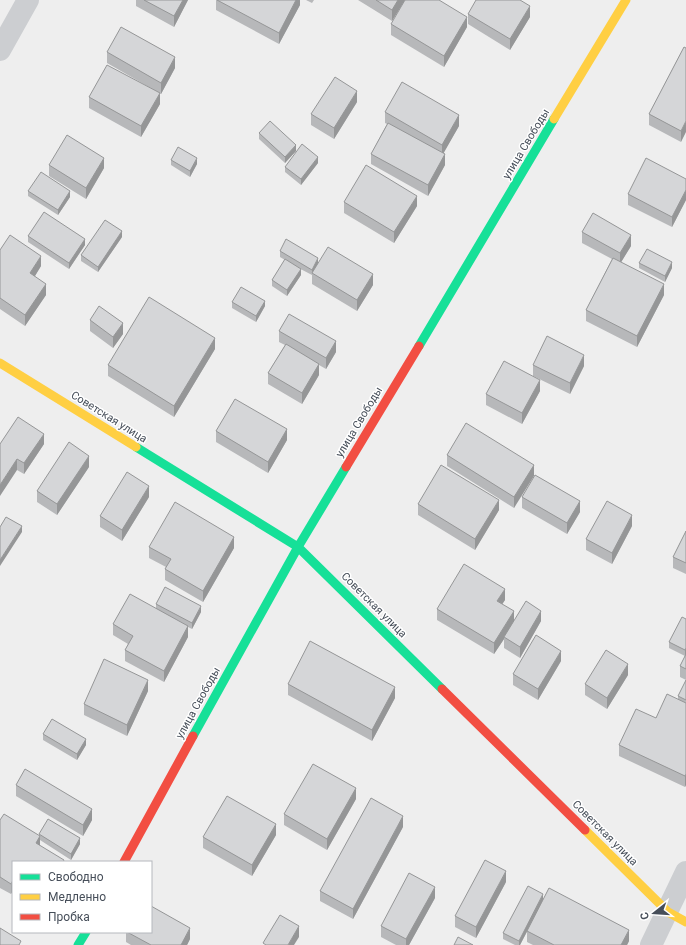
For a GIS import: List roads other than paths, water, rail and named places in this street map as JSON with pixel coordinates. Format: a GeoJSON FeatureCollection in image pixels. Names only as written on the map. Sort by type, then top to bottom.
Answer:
{"type":"FeatureCollection","features":[{"type":"Feature","properties":{"kind":"street"},"geometry":{"type":"LineString","coordinates":[[0,50],[28,0]]}},
{"type":"Feature","properties":{"kind":"street","name":"улица Свободы"},"geometry":{"type":"LineString","coordinates":[[125,861],[298,548],[626,0]]}},
{"type":"Feature","properties":{"kind":"street","name":"Советская улица"},"geometry":{"type":"LineString","coordinates":[[0,363],[298,548],[677,917]]}},
{"type":"Feature","properties":{"kind":"street"},"geometry":{"type":"LineString","coordinates":[[651,945],[677,917],[686,872]]}},
{"type":"Feature","properties":{"kind":"street"},"geometry":{"type":"LineString","coordinates":[[78,945],[85,933]]}}]}
